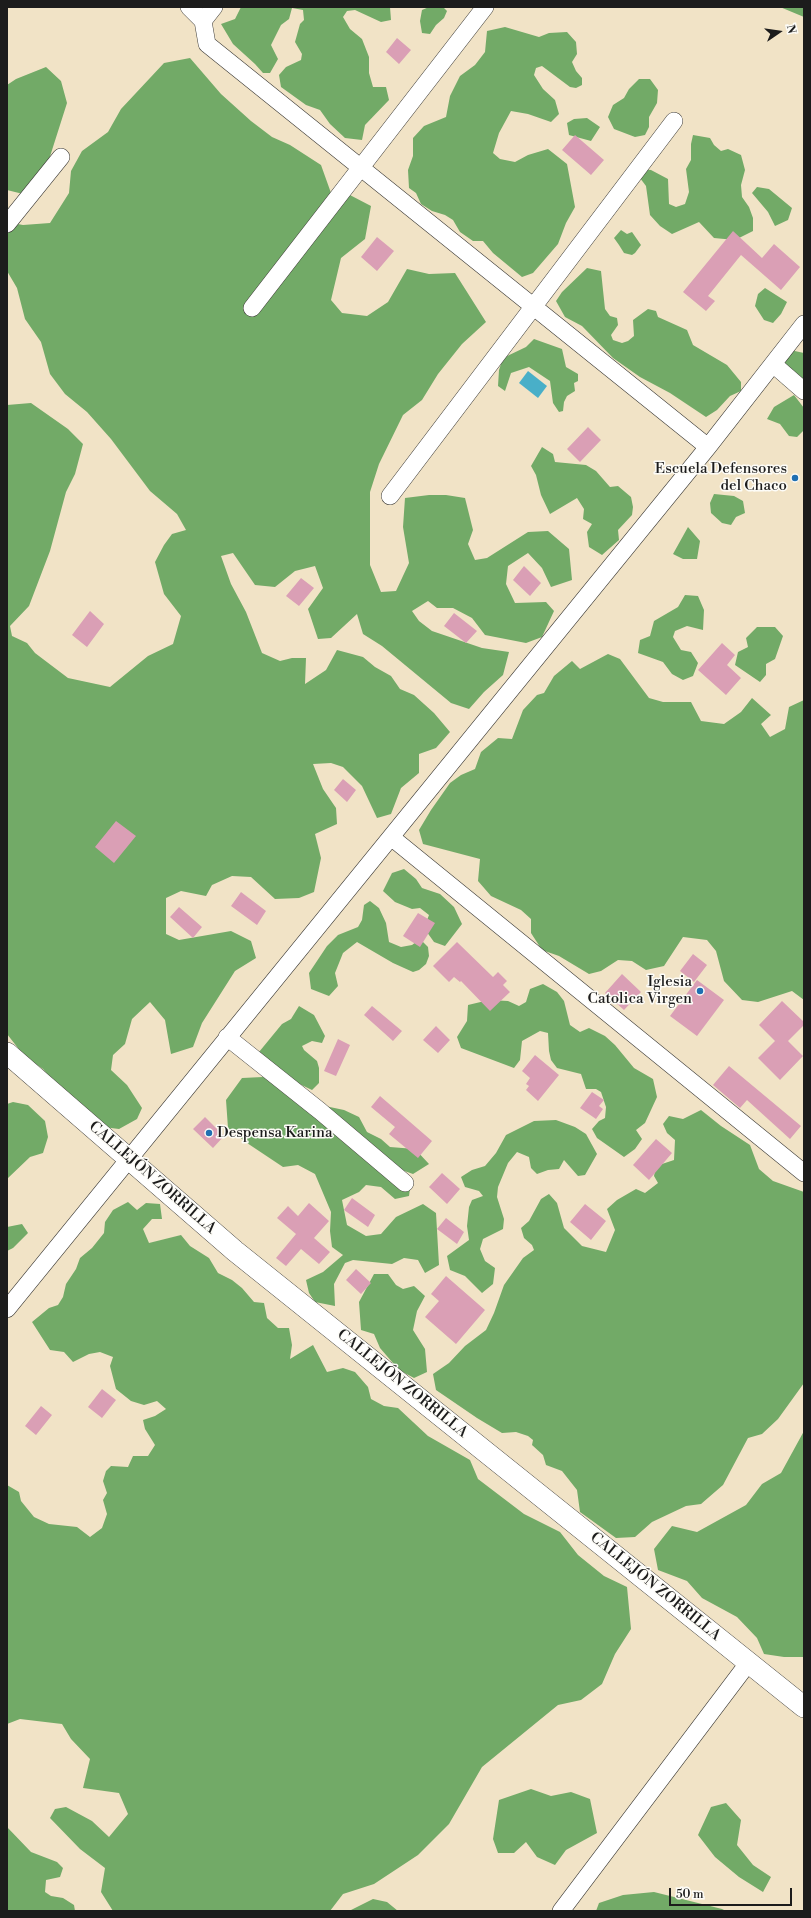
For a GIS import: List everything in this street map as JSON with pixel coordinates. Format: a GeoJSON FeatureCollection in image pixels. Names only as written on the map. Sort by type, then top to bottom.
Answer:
{"type":"FeatureCollection","features":[{"type":"Feature","properties":{"kind":"street"},"geometry":{"type":"LineString","coordinates":[[189,7],[203,21],[207,44],[708,447]]}},
{"type":"Feature","properties":{"kind":"street"},"geometry":{"type":"LineString","coordinates":[[203,21],[214,7]]}},
{"type":"Feature","properties":{"kind":"street"},"geometry":{"type":"LineString","coordinates":[[252,308],[485,7]]}},
{"type":"Feature","properties":{"kind":"street"},"geometry":{"type":"LineString","coordinates":[[390,496],[674,122]]}},
{"type":"Feature","properties":{"kind":"street"},"geometry":{"type":"LineString","coordinates":[[7,224],[61,157]]}},
{"type":"Feature","properties":{"kind":"street"},"geometry":{"type":"LineString","coordinates":[[7,1309],[129,1157],[708,447],[804,324]]}},
{"type":"Feature","properties":{"kind":"street"},"geometry":{"type":"LineString","coordinates":[[773,364],[804,391]]}},
{"type":"Feature","properties":{"kind":"street"},"geometry":{"type":"LineString","coordinates":[[391,837],[804,1173]]}},
{"type":"Feature","properties":{"kind":"street"},"geometry":{"type":"LineString","coordinates":[[227,1037],[320,1111],[405,1183]]}},
{"type":"Feature","properties":{"kind":"street","name":"CALLEJÓN ZORRILLA"},"geometry":{"type":"LineString","coordinates":[[7,1053],[129,1157],[235,1251],[804,1707]]}},
{"type":"Feature","properties":{"kind":"street"},"geometry":{"type":"LineString","coordinates":[[561,1911],[749,1662]]}},
{"type":"Feature","properties":{"kind":"green space"},"geometry":{"type":"Polygon","coordinates":[[[241,7],[390,7],[391,20],[381,22],[355,10],[347,11],[343,17],[350,29],[362,39],[369,57],[369,73],[373,87],[386,87],[389,100],[365,125],[362,140],[345,138],[330,124],[320,110],[306,105],[281,87],[279,75],[286,67],[301,60],[302,54],[295,42],[300,24],[304,20],[303,10],[292,8],[289,19],[281,25],[271,45],[278,59],[270,73],[263,73],[233,44],[221,24],[235,19],[241,7]]]}},
{"type":"Feature","properties":{"kind":"green space"},"geometry":{"type":"Polygon","coordinates":[[[429,7],[443,7],[447,11],[444,18],[436,25],[430,34],[422,33],[420,21],[422,10],[429,7]]]}},
{"type":"Feature","properties":{"kind":"green space"},"geometry":{"type":"Polygon","coordinates":[[[780,7],[804,7],[804,17],[780,7]]]}},
{"type":"Feature","properties":{"kind":"green space"},"geometry":{"type":"Polygon","coordinates":[[[505,27],[539,37],[549,33],[567,32],[576,42],[577,54],[572,62],[576,71],[582,78],[582,85],[576,88],[570,87],[542,66],[536,68],[534,75],[543,89],[555,100],[559,114],[551,122],[528,114],[511,111],[499,133],[493,153],[500,159],[515,162],[528,155],[548,149],[567,164],[575,207],[566,223],[558,244],[533,273],[522,277],[493,253],[483,241],[473,241],[460,232],[453,220],[445,215],[432,211],[421,204],[416,193],[409,188],[408,170],[413,156],[413,138],[424,126],[446,117],[450,96],[460,76],[475,65],[485,52],[487,31],[505,27]]]}},
{"type":"Feature","properties":{"kind":"green space"},"geometry":{"type":"Polygon","coordinates":[[[190,58],[221,94],[251,121],[272,137],[290,145],[321,165],[331,193],[346,193],[371,206],[365,239],[341,258],[331,300],[342,313],[367,316],[388,302],[407,269],[429,274],[455,273],[486,322],[462,344],[438,374],[422,400],[403,415],[379,464],[370,492],[370,565],[381,592],[396,591],[409,563],[403,527],[405,498],[429,495],[446,495],[465,498],[473,530],[468,544],[475,560],[487,558],[528,532],[548,531],[569,549],[572,580],[551,587],[542,568],[528,553],[508,566],[506,584],[515,603],[546,602],[554,611],[542,637],[526,643],[485,635],[472,618],[453,608],[437,608],[428,601],[412,611],[419,621],[432,631],[482,648],[509,652],[503,675],[484,692],[469,709],[451,703],[382,646],[363,634],[357,614],[331,638],[318,639],[308,609],[323,588],[315,566],[295,571],[275,587],[255,585],[233,553],[221,556],[231,584],[246,612],[262,653],[280,661],[292,658],[306,658],[305,684],[326,670],[337,650],[363,657],[375,667],[391,676],[400,689],[414,695],[434,713],[450,732],[436,748],[419,754],[419,773],[401,788],[391,814],[377,818],[362,786],[343,767],[331,763],[313,764],[323,789],[336,808],[337,824],[315,834],[321,858],[314,892],[299,898],[275,899],[251,877],[232,876],[212,885],[206,896],[181,891],[166,898],[166,934],[179,940],[231,931],[251,941],[256,958],[235,971],[202,1023],[193,1047],[171,1054],[165,1020],[150,1002],[132,1019],[125,1044],[113,1055],[111,1070],[127,1085],[142,1108],[137,1119],[119,1129],[103,1127],[62,1092],[43,1069],[25,1057],[7,1034],[7,405],[31,403],[68,429],[83,444],[75,474],[66,492],[50,551],[29,606],[10,626],[12,636],[27,643],[35,653],[68,678],[110,687],[148,656],[173,644],[181,616],[164,594],[155,562],[172,534],[186,530],[177,514],[150,491],[111,439],[87,412],[65,394],[50,374],[41,342],[25,319],[17,288],[7,271],[7,222],[23,225],[50,223],[69,193],[71,171],[82,151],[108,132],[121,109],[164,63],[190,58]]]}},
{"type":"Feature","properties":{"kind":"green space"},"geometry":{"type":"Polygon","coordinates":[[[46,67],[61,81],[67,103],[46,169],[27,195],[7,190],[7,85],[16,79],[46,67]]]}},
{"type":"Feature","properties":{"kind":"green space"},"geometry":{"type":"Polygon","coordinates":[[[639,79],[650,79],[658,90],[657,103],[649,117],[649,127],[645,135],[635,137],[614,129],[608,117],[613,105],[624,98],[629,89],[639,79]]]}},
{"type":"Feature","properties":{"kind":"green space"},"geometry":{"type":"Polygon","coordinates":[[[587,118],[600,127],[591,141],[569,135],[567,123],[574,119],[587,118]]]}},
{"type":"Feature","properties":{"kind":"green space"},"geometry":{"type":"Polygon","coordinates":[[[693,135],[710,138],[714,145],[721,151],[728,149],[741,155],[745,170],[741,185],[742,197],[749,207],[753,218],[753,231],[735,240],[714,238],[699,222],[672,234],[660,226],[650,215],[646,186],[640,178],[640,169],[651,170],[668,179],[669,204],[676,207],[685,204],[689,192],[686,169],[691,160],[691,144],[693,135]]]}},
{"type":"Feature","properties":{"kind":"green space"},"geometry":{"type":"Polygon","coordinates":[[[757,187],[769,189],[792,208],[788,220],[775,226],[768,212],[752,193],[757,187]]]}},
{"type":"Feature","properties":{"kind":"green space"},"geometry":{"type":"Polygon","coordinates":[[[621,230],[627,234],[632,232],[641,245],[632,255],[624,253],[614,238],[621,230]]]}},
{"type":"Feature","properties":{"kind":"green space"},"geometry":{"type":"Polygon","coordinates":[[[587,268],[601,271],[605,309],[610,316],[617,318],[618,325],[611,335],[613,340],[622,343],[628,341],[634,336],[633,320],[648,309],[656,311],[658,317],[687,330],[693,345],[727,365],[741,382],[741,391],[730,396],[717,410],[706,417],[670,393],[640,377],[613,358],[582,326],[565,317],[556,301],[562,292],[587,268]]]}},
{"type":"Feature","properties":{"kind":"green space"},"geometry":{"type":"Polygon","coordinates":[[[765,288],[787,302],[781,314],[773,323],[764,320],[755,306],[758,294],[765,288]]]}},
{"type":"Feature","properties":{"kind":"green space"},"geometry":{"type":"Polygon","coordinates":[[[534,339],[562,349],[566,367],[578,374],[578,381],[574,383],[575,391],[567,396],[564,402],[563,411],[559,412],[553,403],[550,381],[529,367],[511,373],[505,391],[498,386],[499,370],[503,358],[526,347],[534,339]]]}},
{"type":"Feature","properties":{"kind":"green space"},"geometry":{"type":"Polygon","coordinates":[[[790,350],[804,353],[804,381],[792,385],[783,385],[780,377],[782,361],[790,350]]]}},
{"type":"Feature","properties":{"kind":"green space"},"geometry":{"type":"Polygon","coordinates":[[[794,395],[804,408],[804,430],[797,437],[789,436],[780,424],[767,419],[774,407],[794,395]]]}},
{"type":"Feature","properties":{"kind":"green space"},"geometry":{"type":"Polygon","coordinates":[[[542,447],[553,454],[555,462],[586,465],[596,471],[610,487],[618,486],[631,497],[633,507],[632,515],[618,530],[619,540],[602,555],[589,547],[587,532],[592,524],[583,519],[584,509],[577,498],[550,514],[541,495],[536,475],[531,466],[542,447]]]}},
{"type":"Feature","properties":{"kind":"green space"},"geometry":{"type":"Polygon","coordinates":[[[714,494],[734,496],[743,501],[745,513],[736,517],[731,525],[722,523],[711,513],[710,503],[714,494]]]}},
{"type":"Feature","properties":{"kind":"green space"},"geometry":{"type":"Polygon","coordinates":[[[688,527],[700,541],[697,559],[683,559],[673,554],[688,527]]]}},
{"type":"Feature","properties":{"kind":"green space"},"geometry":{"type":"Polygon","coordinates":[[[685,595],[698,596],[704,610],[703,630],[687,626],[675,631],[673,637],[681,650],[691,652],[698,663],[693,676],[683,680],[672,674],[663,662],[638,653],[640,640],[650,636],[654,621],[678,607],[685,595]]]}},
{"type":"Feature","properties":{"kind":"green space"},"geometry":{"type":"Polygon","coordinates":[[[757,627],[775,627],[783,636],[775,659],[766,664],[766,675],[760,682],[735,665],[738,652],[748,647],[746,638],[757,627]]]}},
{"type":"Feature","properties":{"kind":"green space"},"geometry":{"type":"Polygon","coordinates":[[[608,654],[620,659],[649,698],[663,702],[691,702],[701,721],[724,724],[741,712],[752,698],[771,715],[761,724],[770,737],[785,729],[789,707],[804,700],[804,1000],[792,991],[758,1002],[742,1000],[724,981],[716,951],[707,940],[683,937],[664,966],[646,970],[632,961],[618,960],[601,971],[589,974],[559,956],[542,950],[531,933],[531,919],[521,910],[491,896],[478,881],[480,859],[423,844],[419,830],[450,783],[461,775],[475,769],[481,752],[498,738],[512,739],[523,710],[537,695],[544,693],[554,676],[572,661],[580,669],[608,654]]]}},
{"type":"Feature","properties":{"kind":"green space"},"geometry":{"type":"Polygon","coordinates":[[[404,869],[416,879],[422,888],[440,894],[454,907],[462,924],[445,946],[434,942],[424,928],[429,915],[420,908],[412,909],[395,902],[383,891],[392,873],[404,869]]]}},
{"type":"Feature","properties":{"kind":"green space"},"geometry":{"type":"Polygon","coordinates":[[[370,901],[379,908],[386,923],[389,942],[401,947],[412,945],[420,939],[428,947],[429,956],[426,964],[419,970],[413,972],[393,963],[357,942],[343,953],[335,973],[338,986],[329,996],[311,989],[309,973],[327,946],[338,935],[358,927],[362,920],[364,905],[370,901]]]}},
{"type":"Feature","properties":{"kind":"green space"},"geometry":{"type":"Polygon","coordinates":[[[543,984],[557,992],[564,1001],[570,1025],[580,1032],[589,1028],[605,1036],[615,1045],[634,1068],[653,1079],[657,1097],[645,1123],[636,1130],[642,1139],[635,1149],[624,1157],[597,1138],[592,1129],[599,1121],[605,1118],[606,1107],[601,1092],[596,1089],[586,1089],[581,1074],[557,1068],[551,1060],[548,1033],[540,1031],[522,1041],[520,1060],[514,1068],[461,1048],[457,1037],[467,1021],[468,1005],[489,1000],[508,1001],[519,1006],[526,1002],[530,989],[543,984]]]}},
{"type":"Feature","properties":{"kind":"green space"},"geometry":{"type":"Polygon","coordinates":[[[299,1006],[314,1015],[325,1036],[322,1043],[312,1041],[302,1046],[304,1050],[317,1061],[319,1068],[319,1083],[312,1090],[287,1078],[259,1052],[282,1024],[291,1019],[299,1006]]]}},
{"type":"Feature","properties":{"kind":"green space"},"geometry":{"type":"Polygon","coordinates":[[[263,1077],[283,1085],[325,1106],[344,1110],[359,1117],[367,1132],[381,1139],[390,1147],[415,1149],[429,1164],[413,1174],[393,1167],[411,1181],[409,1196],[395,1199],[381,1187],[366,1185],[359,1192],[342,1200],[347,1225],[366,1236],[381,1234],[396,1217],[423,1204],[436,1213],[439,1265],[425,1273],[418,1260],[404,1258],[392,1264],[353,1260],[345,1263],[334,1284],[335,1306],[315,1302],[309,1293],[306,1280],[323,1272],[343,1255],[332,1247],[330,1231],[331,1212],[315,1174],[298,1165],[283,1167],[247,1143],[228,1128],[226,1100],[242,1078],[263,1077]]]}},
{"type":"Feature","properties":{"kind":"green space"},"geometry":{"type":"Polygon","coordinates":[[[13,1102],[28,1105],[45,1121],[48,1137],[43,1153],[30,1157],[7,1179],[7,1104],[13,1102]]]}},
{"type":"Feature","properties":{"kind":"green space"},"geometry":{"type":"Polygon","coordinates":[[[701,1110],[721,1126],[750,1145],[759,1169],[773,1181],[804,1192],[804,1383],[778,1419],[762,1434],[748,1438],[723,1485],[701,1504],[686,1506],[652,1522],[635,1537],[616,1538],[580,1512],[577,1490],[562,1471],[546,1465],[543,1455],[532,1445],[533,1440],[528,1436],[516,1432],[502,1433],[477,1418],[436,1390],[433,1374],[449,1363],[465,1346],[486,1330],[504,1285],[523,1258],[534,1250],[532,1245],[524,1238],[521,1228],[529,1221],[541,1199],[549,1194],[557,1203],[564,1228],[582,1246],[606,1252],[615,1230],[607,1209],[617,1200],[636,1189],[645,1193],[658,1183],[654,1176],[656,1166],[674,1160],[675,1140],[667,1133],[663,1124],[669,1116],[683,1119],[701,1110]]]}},
{"type":"Feature","properties":{"kind":"green space"},"geometry":{"type":"Polygon","coordinates":[[[556,1120],[575,1127],[586,1134],[597,1154],[585,1175],[578,1176],[564,1160],[559,1169],[548,1170],[537,1174],[531,1168],[529,1157],[517,1152],[508,1163],[498,1187],[497,1197],[504,1219],[503,1229],[483,1239],[480,1249],[485,1261],[495,1268],[493,1284],[482,1293],[465,1276],[450,1270],[447,1256],[469,1240],[467,1226],[469,1207],[472,1200],[483,1196],[479,1191],[465,1187],[461,1177],[472,1170],[485,1166],[496,1153],[506,1135],[534,1121],[556,1120]]]}},
{"type":"Feature","properties":{"kind":"green space"},"geometry":{"type":"Polygon","coordinates":[[[128,1202],[137,1210],[146,1203],[160,1204],[162,1219],[152,1219],[143,1229],[149,1243],[181,1235],[190,1246],[209,1258],[218,1273],[232,1280],[242,1288],[254,1302],[264,1303],[267,1318],[278,1328],[289,1328],[292,1345],[290,1359],[313,1345],[327,1372],[343,1368],[355,1372],[368,1387],[371,1399],[384,1406],[398,1408],[428,1436],[470,1460],[478,1479],[524,1514],[560,1532],[578,1555],[604,1576],[627,1587],[631,1629],[615,1654],[602,1684],[581,1700],[558,1705],[482,1767],[449,1824],[418,1855],[374,1884],[343,1894],[330,1911],[113,1911],[101,1892],[105,1868],[80,1849],[50,1818],[55,1809],[66,1807],[92,1821],[109,1837],[128,1814],[119,1793],[83,1788],[90,1759],[71,1739],[62,1724],[20,1719],[7,1724],[7,1485],[19,1492],[21,1501],[34,1517],[49,1524],[77,1527],[90,1537],[102,1528],[107,1514],[103,1500],[107,1493],[103,1481],[106,1471],[111,1466],[128,1467],[133,1456],[148,1456],[155,1445],[145,1429],[143,1420],[155,1416],[166,1409],[157,1401],[144,1405],[131,1401],[116,1389],[110,1366],[113,1357],[100,1352],[89,1354],[73,1362],[64,1352],[50,1350],[32,1322],[49,1308],[58,1305],[63,1297],[66,1284],[76,1269],[80,1258],[92,1248],[104,1233],[105,1222],[113,1210],[128,1202]]]}},
{"type":"Feature","properties":{"kind":"green space"},"geometry":{"type":"Polygon","coordinates":[[[22,1224],[28,1233],[13,1248],[7,1251],[7,1227],[22,1224]]]}},
{"type":"Feature","properties":{"kind":"green space"},"geometry":{"type":"Polygon","coordinates":[[[374,1274],[388,1274],[396,1285],[403,1289],[414,1286],[425,1296],[417,1311],[413,1330],[425,1349],[427,1372],[414,1378],[399,1370],[380,1348],[374,1334],[361,1330],[359,1302],[374,1274]]]}},
{"type":"Feature","properties":{"kind":"green space"},"geometry":{"type":"Polygon","coordinates":[[[804,1431],[804,1657],[784,1657],[764,1654],[757,1638],[737,1617],[702,1598],[687,1581],[658,1570],[654,1549],[672,1526],[697,1532],[746,1505],[762,1484],[781,1473],[804,1431]]]}},
{"type":"Feature","properties":{"kind":"green space"},"geometry":{"type":"Polygon","coordinates":[[[531,1789],[551,1796],[571,1792],[590,1799],[597,1833],[566,1850],[555,1865],[537,1857],[526,1842],[514,1853],[498,1853],[493,1839],[499,1800],[531,1789]]]}},
{"type":"Feature","properties":{"kind":"green space"},"geometry":{"type":"Polygon","coordinates":[[[726,1803],[741,1820],[737,1845],[753,1865],[771,1877],[763,1892],[739,1877],[715,1857],[698,1835],[711,1807],[726,1803]]]}},
{"type":"Feature","properties":{"kind":"green space"},"geometry":{"type":"Polygon","coordinates":[[[7,1827],[31,1852],[57,1862],[63,1868],[60,1877],[46,1880],[45,1892],[51,1896],[63,1898],[74,1905],[75,1911],[7,1911],[7,1827]]]}},
{"type":"Feature","properties":{"kind":"green space"},"geometry":{"type":"Polygon","coordinates":[[[654,1892],[726,1911],[596,1911],[599,1903],[623,1895],[654,1892]]]}},
{"type":"Feature","properties":{"kind":"green space"},"geometry":{"type":"Polygon","coordinates":[[[373,1899],[387,1902],[398,1911],[349,1911],[373,1899]]]}},
{"type":"Feature","properties":{"kind":"water"},"geometry":{"type":"Polygon","coordinates":[[[528,371],[547,386],[538,398],[519,383],[528,371]]]}},
{"type":"Feature","properties":{"kind":"building"},"geometry":{"type":"Polygon","coordinates":[[[397,38],[411,50],[399,64],[386,52],[397,38]]]}},
{"type":"Feature","properties":{"kind":"building"},"geometry":{"type":"Polygon","coordinates":[[[575,135],[604,160],[591,175],[562,150],[575,135]]]}},
{"type":"Feature","properties":{"kind":"building"},"geometry":{"type":"Polygon","coordinates":[[[733,231],[762,258],[774,244],[800,267],[781,290],[741,255],[708,296],[715,301],[706,311],[683,292],[733,231]]]}},
{"type":"Feature","properties":{"kind":"building"},"geometry":{"type":"Polygon","coordinates":[[[377,237],[394,251],[377,271],[361,257],[377,237]]]}},
{"type":"Feature","properties":{"kind":"building"},"geometry":{"type":"Polygon","coordinates":[[[588,427],[601,440],[580,462],[567,449],[588,427]]]}},
{"type":"Feature","properties":{"kind":"building"},"geometry":{"type":"Polygon","coordinates":[[[524,566],[541,583],[530,596],[513,580],[524,566]]]}},
{"type":"Feature","properties":{"kind":"building"},"geometry":{"type":"Polygon","coordinates":[[[301,578],[314,588],[299,606],[286,596],[301,578]]]}},
{"type":"Feature","properties":{"kind":"building"},"geometry":{"type":"Polygon","coordinates":[[[90,611],[104,624],[87,647],[72,635],[90,611]]]}},
{"type":"Feature","properties":{"kind":"building"},"geometry":{"type":"Polygon","coordinates":[[[454,613],[477,631],[466,643],[444,626],[454,613]]]}},
{"type":"Feature","properties":{"kind":"building"},"geometry":{"type":"Polygon","coordinates":[[[722,643],[735,655],[727,665],[741,678],[726,695],[698,670],[722,643]]]}},
{"type":"Feature","properties":{"kind":"building"},"geometry":{"type":"Polygon","coordinates":[[[343,779],[356,790],[347,802],[334,790],[343,779]]]}},
{"type":"Feature","properties":{"kind":"building"},"geometry":{"type":"Polygon","coordinates":[[[116,821],[136,836],[114,863],[95,847],[116,821]]]}},
{"type":"Feature","properties":{"kind":"building"},"geometry":{"type":"Polygon","coordinates":[[[241,892],[266,911],[257,925],[231,906],[241,892]]]}},
{"type":"Feature","properties":{"kind":"building"},"geometry":{"type":"Polygon","coordinates":[[[179,907],[202,927],[193,938],[170,917],[179,907]]]}},
{"type":"Feature","properties":{"kind":"building"},"geometry":{"type":"Polygon","coordinates":[[[418,913],[435,923],[420,947],[403,936],[418,913]]]}},
{"type":"Feature","properties":{"kind":"building"},"geometry":{"type":"Polygon","coordinates":[[[457,942],[493,977],[498,972],[507,981],[503,985],[510,992],[490,1011],[461,981],[460,982],[454,977],[449,982],[433,966],[457,942]]]}},
{"type":"Feature","properties":{"kind":"building"},"geometry":{"type":"Polygon","coordinates":[[[693,954],[707,965],[694,982],[680,971],[693,954]]]}},
{"type":"Feature","properties":{"kind":"building"},"geometry":{"type":"Polygon","coordinates":[[[622,974],[641,992],[624,1010],[605,993],[622,974]]]}},
{"type":"Feature","properties":{"kind":"building","name":"Iglesia Catolica Virgen"},"geometry":{"type":"Polygon","coordinates":[[[697,980],[724,1000],[697,1036],[670,1016],[697,980]]]}},
{"type":"Feature","properties":{"kind":"building"},"geometry":{"type":"Polygon","coordinates":[[[782,1001],[804,1022],[804,1025],[788,1041],[803,1056],[780,1080],[758,1058],[775,1041],[759,1025],[782,1001]]]}},
{"type":"Feature","properties":{"kind":"building"},"geometry":{"type":"Polygon","coordinates":[[[372,1006],[402,1031],[393,1041],[364,1015],[372,1006]]]}},
{"type":"Feature","properties":{"kind":"building"},"geometry":{"type":"Polygon","coordinates":[[[436,1026],[450,1040],[438,1053],[423,1040],[436,1026]]]}},
{"type":"Feature","properties":{"kind":"building"},"geometry":{"type":"Polygon","coordinates":[[[338,1039],[350,1045],[336,1076],[324,1071],[338,1039]]]}},
{"type":"Feature","properties":{"kind":"building"},"geometry":{"type":"Polygon","coordinates":[[[535,1055],[559,1075],[538,1101],[526,1090],[529,1086],[526,1084],[530,1078],[522,1071],[535,1055]]]}},
{"type":"Feature","properties":{"kind":"building"},"geometry":{"type":"Polygon","coordinates":[[[729,1066],[801,1126],[790,1139],[747,1100],[740,1108],[713,1085],[729,1066]]]}},
{"type":"Feature","properties":{"kind":"building"},"geometry":{"type":"Polygon","coordinates":[[[592,1092],[604,1100],[599,1106],[603,1109],[596,1119],[580,1108],[592,1092]]]}},
{"type":"Feature","properties":{"kind":"building"},"geometry":{"type":"Polygon","coordinates":[[[380,1096],[432,1141],[418,1158],[389,1134],[395,1127],[371,1107],[380,1096]]]}},
{"type":"Feature","properties":{"kind":"building","name":"Despensa Karina"},"geometry":{"type":"Polygon","coordinates":[[[205,1117],[224,1136],[213,1148],[193,1129],[205,1117]]]}},
{"type":"Feature","properties":{"kind":"building"},"geometry":{"type":"Polygon","coordinates":[[[656,1139],[672,1153],[649,1180],[633,1165],[656,1139]]]}},
{"type":"Feature","properties":{"kind":"building"},"geometry":{"type":"Polygon","coordinates":[[[442,1173],[460,1189],[447,1204],[429,1187],[442,1173]]]}},
{"type":"Feature","properties":{"kind":"building"},"geometry":{"type":"Polygon","coordinates":[[[352,1198],[375,1215],[368,1227],[344,1210],[352,1198]]]}},
{"type":"Feature","properties":{"kind":"building"},"geometry":{"type":"Polygon","coordinates":[[[309,1203],[329,1221],[314,1238],[330,1252],[319,1264],[301,1249],[286,1266],[276,1258],[296,1234],[277,1218],[288,1206],[298,1216],[309,1203]]]}},
{"type":"Feature","properties":{"kind":"building"},"geometry":{"type":"Polygon","coordinates":[[[585,1204],[606,1221],[591,1240],[570,1222],[585,1204]]]}},
{"type":"Feature","properties":{"kind":"building"},"geometry":{"type":"Polygon","coordinates":[[[446,1218],[464,1232],[457,1244],[437,1229],[446,1218]]]}},
{"type":"Feature","properties":{"kind":"building"},"geometry":{"type":"Polygon","coordinates":[[[356,1269],[371,1283],[361,1294],[346,1280],[356,1269]]]}},
{"type":"Feature","properties":{"kind":"building"},"geometry":{"type":"Polygon","coordinates":[[[446,1276],[485,1310],[456,1344],[425,1317],[439,1301],[431,1294],[446,1276]]]}},
{"type":"Feature","properties":{"kind":"building"},"geometry":{"type":"Polygon","coordinates":[[[102,1389],[116,1400],[102,1418],[88,1407],[102,1389]]]}},
{"type":"Feature","properties":{"kind":"building"},"geometry":{"type":"Polygon","coordinates":[[[41,1406],[52,1415],[36,1435],[25,1426],[41,1406]]]}},
{"type":"Feature","properties":{"kind":"place","name":"Escuela Defensores del Chaco"},"geometry":{"type":"Point","coordinates":[795,478]}},
{"type":"Feature","properties":{"kind":"place","name":"Iglesia Catolica Virgen"},"geometry":{"type":"Point","coordinates":[700,991]}},
{"type":"Feature","properties":{"kind":"place","name":"Despensa Karina"},"geometry":{"type":"Point","coordinates":[209,1133]}}]}
